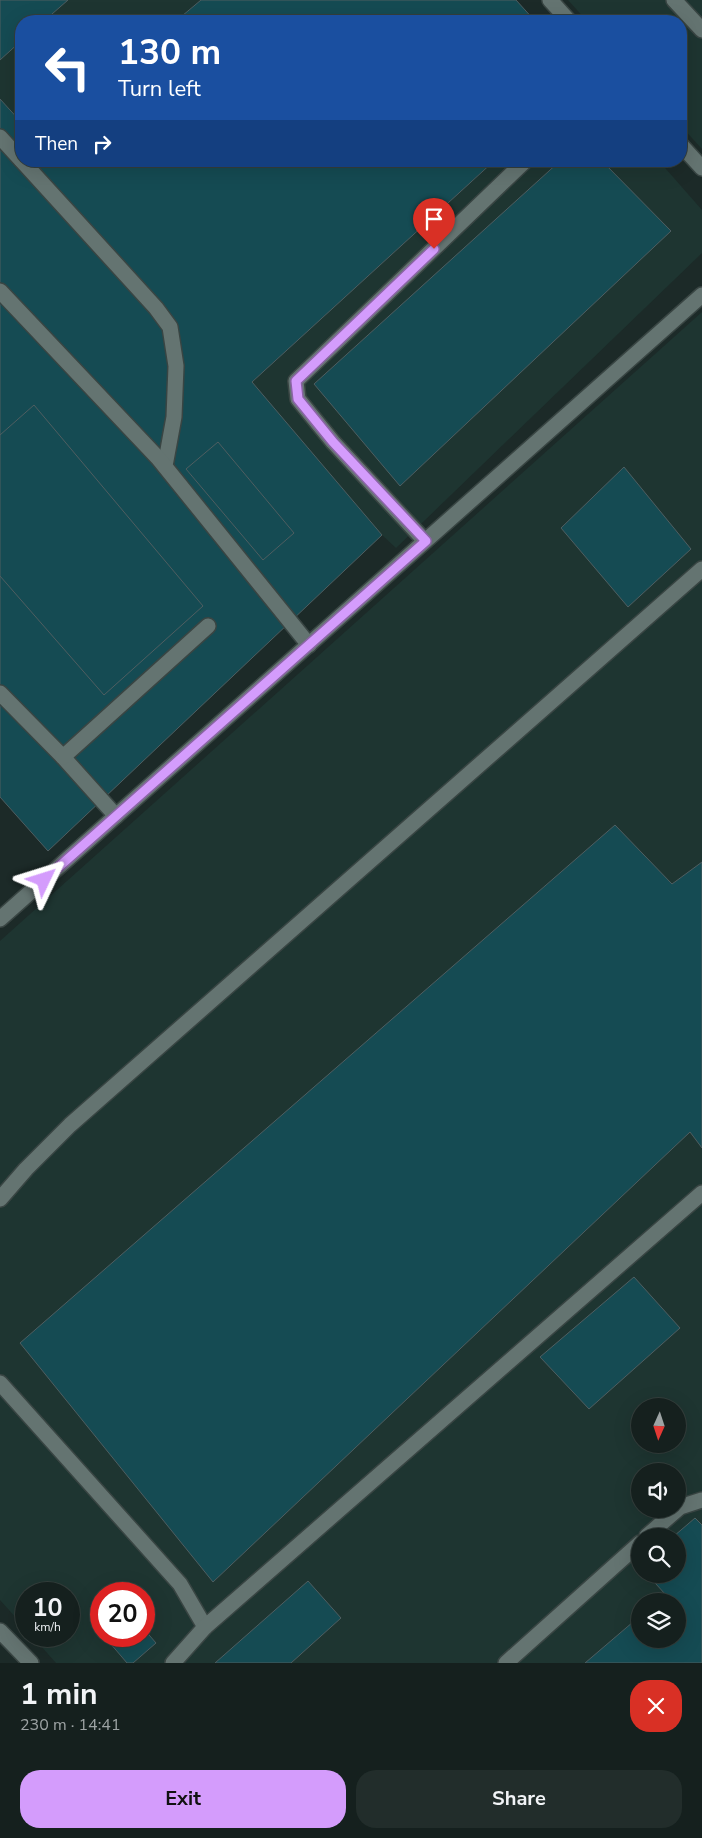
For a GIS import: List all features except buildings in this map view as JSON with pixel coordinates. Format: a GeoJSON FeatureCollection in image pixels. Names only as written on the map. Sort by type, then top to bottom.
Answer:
{"type":"FeatureCollection","features":[{"type":"Feature","properties":{"kind":"lane"},"geometry":{"type":"LineString","coordinates":[[550,0],[564,15]]}},
{"type":"Feature","properties":{"kind":"lane"},"geometry":{"type":"LineString","coordinates":[[674,0],[702,30]]}},
{"type":"Feature","properties":{"kind":"lane"},"geometry":{"type":"LineString","coordinates":[[0,137],[15,153]]}},
{"type":"Feature","properties":{"kind":"lane"},"geometry":{"type":"LineString","coordinates":[[687,152],[702,168]]}},
{"type":"Feature","properties":{"kind":"lane"},"geometry":{"type":"LineString","coordinates":[[27,167],[156,308],[170,327],[176,366],[174,417],[165,466]]}},
{"type":"Feature","properties":{"kind":"lane"},"geometry":{"type":"LineString","coordinates":[[426,541],[333,442],[298,399],[296,381],[519,167]]}},
{"type":"Feature","properties":{"kind":"lane"},"geometry":{"type":"LineString","coordinates":[[0,290],[165,466],[309,645]]}},
{"type":"Feature","properties":{"kind":"lane"},"geometry":{"type":"LineString","coordinates":[[0,919],[702,295]]}},
{"type":"Feature","properties":{"kind":"lane"},"geometry":{"type":"LineString","coordinates":[[0,1199],[26,1169],[70,1125],[702,569]]}},
{"type":"Feature","properties":{"kind":"lane"},"geometry":{"type":"LineString","coordinates":[[63,757],[208,626]]}},
{"type":"Feature","properties":{"kind":"lane"},"geometry":{"type":"LineString","coordinates":[[0,693],[63,757],[116,816]]}},
{"type":"Feature","properties":{"kind":"lane"},"geometry":{"type":"LineString","coordinates":[[173,1663],[205,1627],[702,1193]]}},
{"type":"Feature","properties":{"kind":"lane"},"geometry":{"type":"LineString","coordinates":[[0,1383],[180,1584],[205,1627]]}},
{"type":"Feature","properties":{"kind":"lane"},"geometry":{"type":"LineString","coordinates":[[656,1528],[680,1507],[702,1500]]}},
{"type":"Feature","properties":{"kind":"lane"},"geometry":{"type":"LineString","coordinates":[[506,1663],[631,1551]]}},
{"type":"Feature","properties":{"kind":"lane"},"geometry":{"type":"LineString","coordinates":[[0,1631],[31,1663]]}},
{"type":"Feature","properties":{"kind":"shaded area"},"geometry":{"type":"Polygon","coordinates":[[[0,0],[201,0],[183,15],[15,15],[15,115],[0,99],[0,0]]]}},
{"type":"Feature","properties":{"kind":"shaded area"},"geometry":{"type":"Polygon","coordinates":[[[568,0],[702,0],[702,149],[687,133],[687,15],[582,15],[568,0]]]}},
{"type":"Feature","properties":{"kind":"shaded area"},"geometry":{"type":"Polygon","coordinates":[[[487,167],[664,167],[702,210],[702,253],[396,548],[382,535],[252,382],[487,167]]]}},
{"type":"Feature","properties":{"kind":"shaded area"},"geometry":{"type":"Polygon","coordinates":[[[702,312],[702,1663],[56,1663],[42,1647],[80,1647],[80,1582],[15,1582],[15,1617],[0,1600],[0,941],[702,312]]]}},
{"type":"Feature","properties":{"kind":"route"},"geometry":{"type":"LineString","coordinates":[[44,880],[426,541],[333,442],[298,399],[296,381],[434,249]]}}]}
